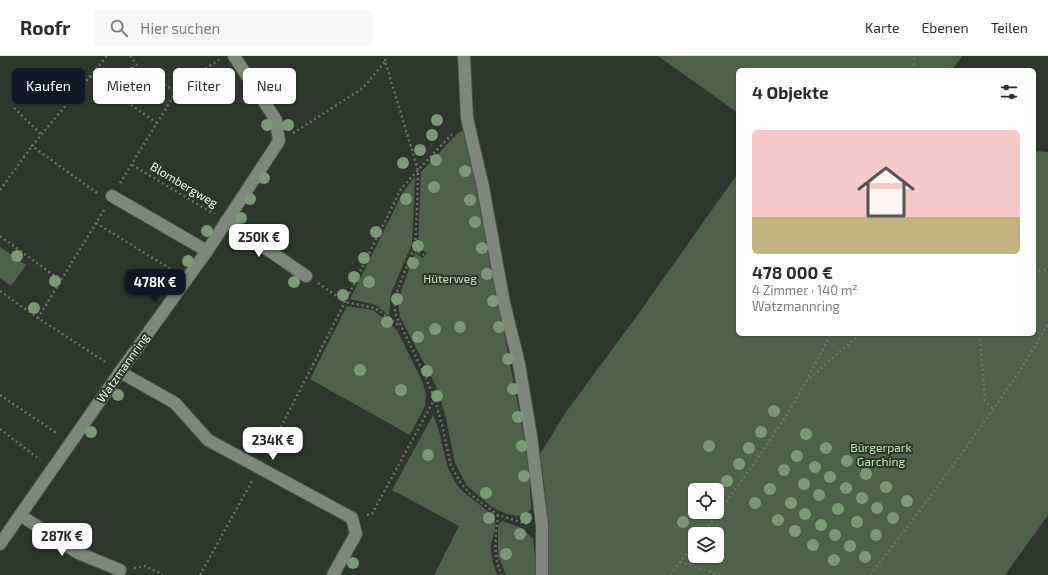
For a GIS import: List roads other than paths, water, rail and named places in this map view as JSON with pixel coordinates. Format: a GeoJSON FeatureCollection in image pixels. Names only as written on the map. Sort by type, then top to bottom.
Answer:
{"type":"FeatureCollection","features":[{"type":"Feature","properties":{"kind":"street","name":"Watzmannring"},"geometry":{"type":"LineString","coordinates":[[0,544],[120,372],[207,251],[279,141],[276,120],[234,56]]}},
{"type":"Feature","properties":{"kind":"street"},"geometry":{"type":"LineString","coordinates":[[464,56],[467,118],[483,187],[504,303],[519,364],[531,436],[542,525],[542,575]]}},
{"type":"Feature","properties":{"kind":"street"},"geometry":{"type":"LineString","coordinates":[[110,199],[207,251]]}},
{"type":"Feature","properties":{"kind":"street"},"geometry":{"type":"LineString","coordinates":[[226,221],[306,276]]}},
{"type":"Feature","properties":{"kind":"street"},"geometry":{"type":"LineString","coordinates":[[120,372],[175,404],[208,440],[352,518],[356,534],[332,575]]}},
{"type":"Feature","properties":{"kind":"street"},"geometry":{"type":"LineString","coordinates":[[20,515],[78,554],[120,570]]}},
{"type":"Feature","properties":{"kind":"park label","name":"Hüterweg"},"geometry":{"type":"Point","coordinates":[450,279]}},
{"type":"Feature","properties":{"kind":"park label","name":"Bürgerpark Garching"},"geometry":{"type":"Point","coordinates":[881,455]}}]}
